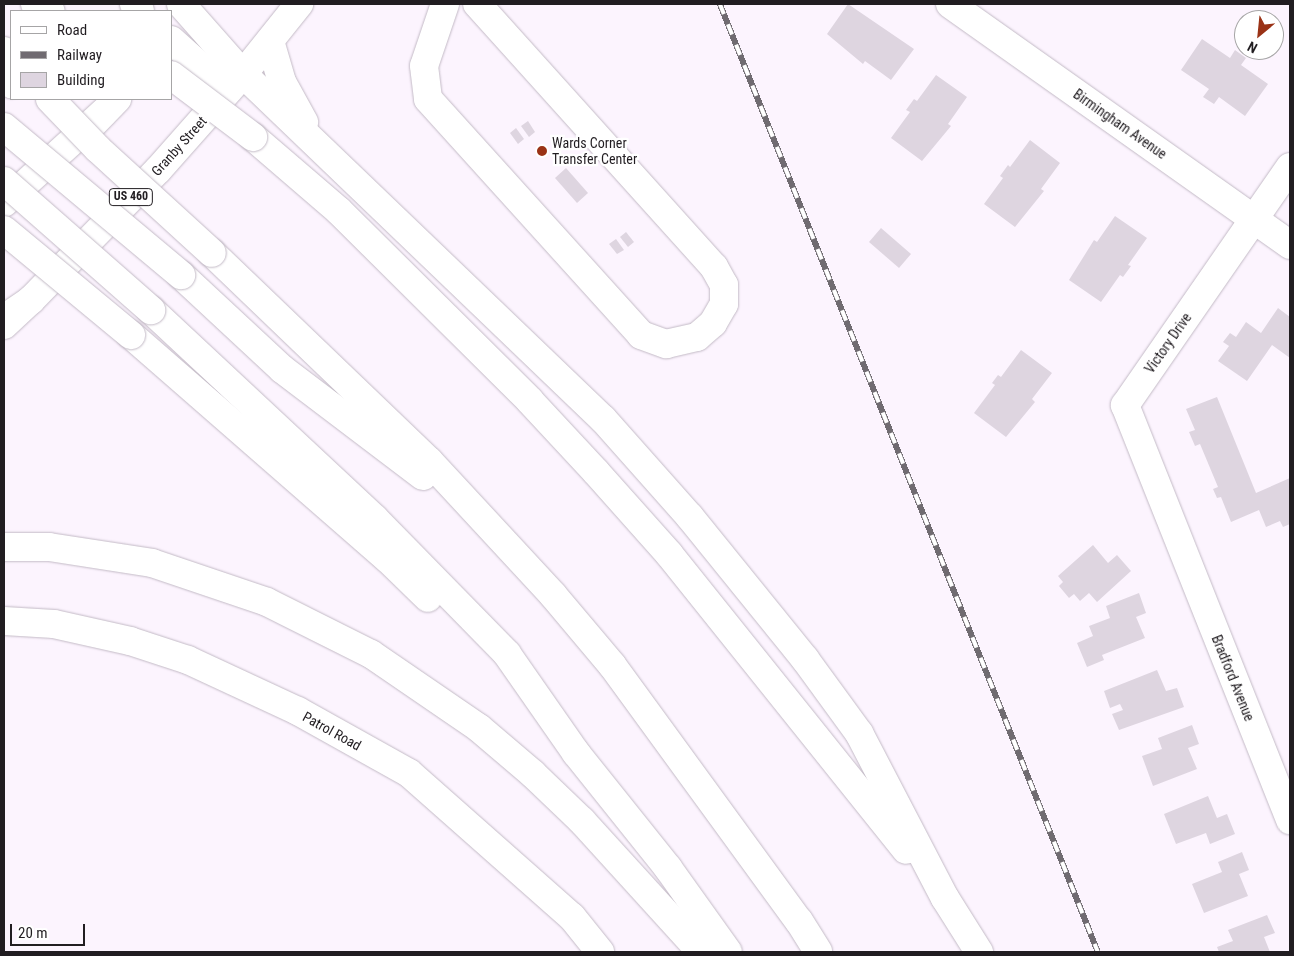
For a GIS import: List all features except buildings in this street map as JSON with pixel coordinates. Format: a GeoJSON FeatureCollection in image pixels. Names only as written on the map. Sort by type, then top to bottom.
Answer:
{"type":"FeatureCollection","features":[{"type":"Feature","properties":{"kind":"main road"},"geometry":{"type":"LineString","coordinates":[[35,4],[49,10]]}},
{"type":"Feature","properties":{"kind":"main road","name":"Granby Street"},"geometry":{"type":"LineString","coordinates":[[4,318],[31,300],[158,170],[236,83],[299,4]]}},
{"type":"Feature","properties":{"kind":"main road"},"geometry":{"type":"LineString","coordinates":[[445,4],[424,66],[428,99],[641,335],[666,344],[697,337],[713,323],[724,304],[724,285],[714,267],[477,4]]}},
{"type":"Feature","properties":{"kind":"main road","name":"Birmingham Avenue"},"geometry":{"type":"LineString","coordinates":[[950,4],[1290,245]]}},
{"type":"Feature","properties":{"kind":"main road"},"geometry":{"type":"LineString","coordinates":[[236,83],[194,8],[172,41],[236,83],[319,147],[603,419],[690,517],[800,652],[859,733],[945,898],[979,952]]}},
{"type":"Feature","properties":{"kind":"main road"},"geometry":{"type":"LineString","coordinates":[[270,41],[282,82],[319,147]]}},
{"type":"Feature","properties":{"kind":"main road"},"geometry":{"type":"LineString","coordinates":[[172,76],[253,137],[339,211],[523,394],[669,554],[945,898]]}},
{"type":"Feature","properties":{"kind":"main road"},"geometry":{"type":"LineString","coordinates":[[32,100],[98,149]]}},
{"type":"Feature","properties":{"kind":"main road"},"geometry":{"type":"LineString","coordinates":[[51,100],[98,149],[212,253],[428,461],[492,528],[612,665],[799,922],[818,952]]}},
{"type":"Feature","properties":{"kind":"main road"},"geometry":{"type":"LineString","coordinates":[[4,203],[110,106]]}},
{"type":"Feature","properties":{"kind":"main road"},"geometry":{"type":"LineString","coordinates":[[4,216],[110,106]]}},
{"type":"Feature","properties":{"kind":"main road"},"geometry":{"type":"LineString","coordinates":[[4,127],[181,275],[282,369],[492,528]]}},
{"type":"Feature","properties":{"kind":"main road","name":"Victory Drive"},"geometry":{"type":"LineString","coordinates":[[1177,535],[1125,405],[1290,167]]}},
{"type":"Feature","properties":{"kind":"main road"},"geometry":{"type":"LineString","coordinates":[[4,181],[151,310],[375,519],[506,654],[576,753],[668,868],[728,952]]}},
{"type":"Feature","properties":{"kind":"main road"},"geometry":{"type":"LineString","coordinates":[[4,230],[131,335],[387,558],[576,753]]}},
{"type":"Feature","properties":{"kind":"main road"},"geometry":{"type":"LineString","coordinates":[[4,325],[31,300]]}},
{"type":"Feature","properties":{"kind":"main road","name":"Bradford Avenue"},"geometry":{"type":"LineString","coordinates":[[1177,535],[1290,820]]}},
{"type":"Feature","properties":{"kind":"main road"},"geometry":{"type":"LineString","coordinates":[[4,547],[49,547],[152,563],[267,602],[371,654],[479,728],[533,774],[582,820],[701,952]]}},
{"type":"Feature","properties":{"kind":"main road","name":"Patrol Road"},"geometry":{"type":"LineString","coordinates":[[4,621],[54,624],[130,641],[188,660],[298,711],[409,774],[572,917],[600,952]]}},
{"type":"Feature","properties":{"kind":"main road"},"geometry":{"type":"LineString","coordinates":[[799,922],[824,952]]}},
{"type":"Feature","properties":{"kind":"railway"},"geometry":{"type":"LineString","coordinates":[[720,4],[1098,952]]}},
{"type":"Feature","properties":{"kind":"place","name":"Wards Corner Transfer Center"},"geometry":{"type":"Point","coordinates":[542,151]}}]}
